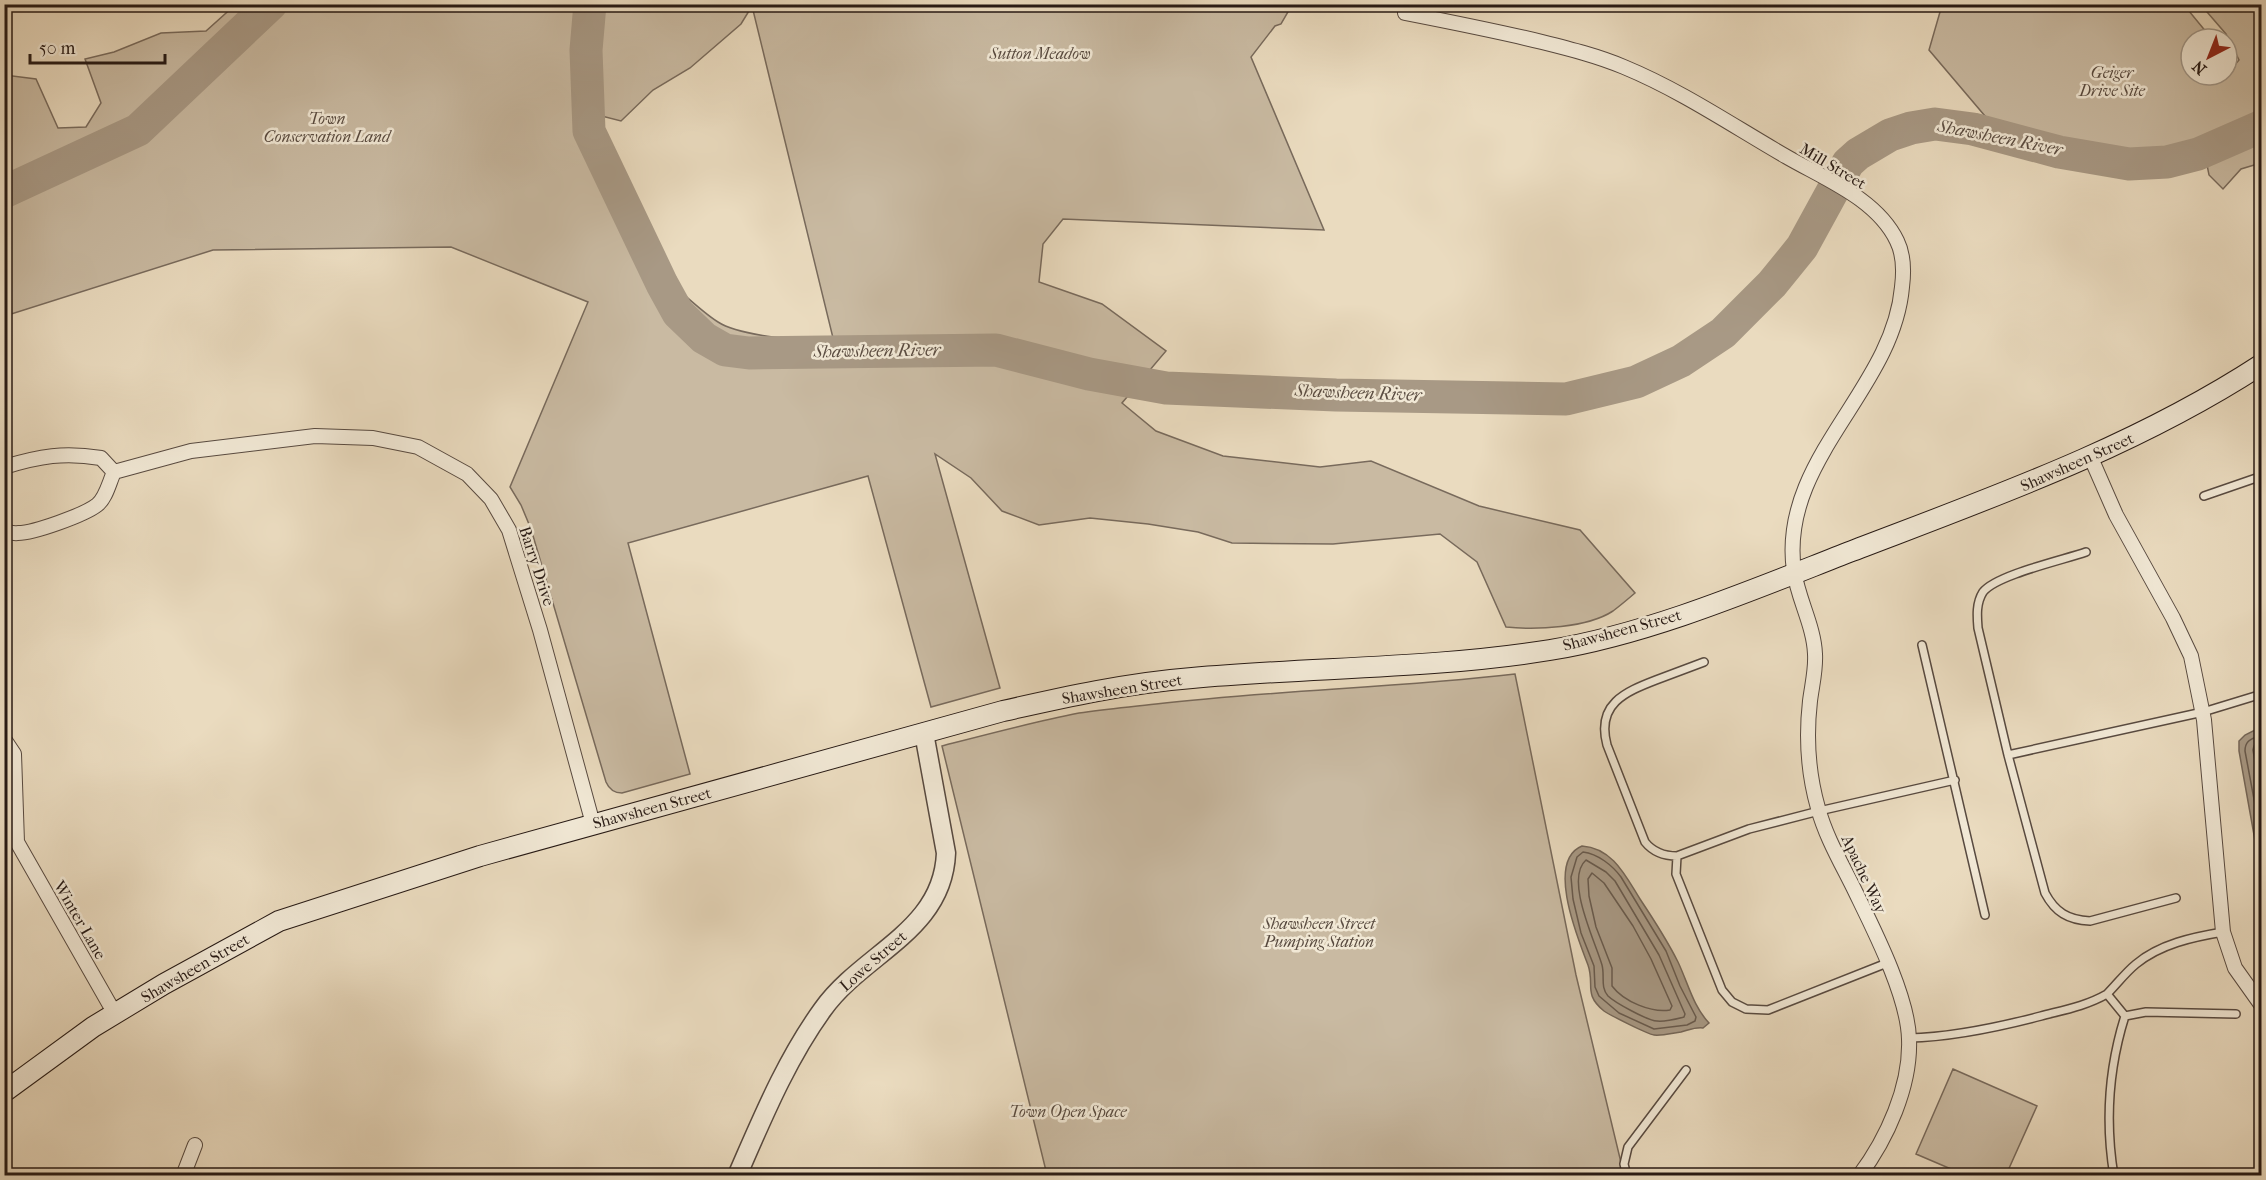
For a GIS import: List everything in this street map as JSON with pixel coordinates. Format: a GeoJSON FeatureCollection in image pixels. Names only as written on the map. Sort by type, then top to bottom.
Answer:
{"type":"FeatureCollection","features":[{"type":"Feature","properties":{"kind":"main road","name":"Shawsheen Street"},"geometry":{"type":"LineString","coordinates":[[4,1092],[115,1014],[164,984],[279,921],[438,868],[1003,711],[1066,696],[1134,684],[1246,673],[1488,658],[1559,648],[1604,638],[1658,623],[1794,574],[2091,458],[2194,405],[2262,364]]}},
{"type":"Feature","properties":{"kind":"street","name":"Mill Street"},"geometry":{"type":"LineString","coordinates":[[1406,13],[1506,33],[1623,66],[1690,100],[1851,194],[1878,216],[1897,241],[1903,262],[1902,294],[1896,323],[1877,365],[1824,449],[1812,473],[1795,522],[1794,574]]}},
{"type":"Feature","properties":{"kind":"street","name":"Barry Drive"},"geometry":{"type":"LineString","coordinates":[[114,472],[191,451],[315,436],[373,438],[418,447],[467,474],[491,499],[509,530],[540,630],[593,824]]}},
{"type":"Feature","properties":{"kind":"street"},"geometry":{"type":"LineString","coordinates":[[4,468],[31,459],[74,453],[101,458],[114,472],[105,496],[97,505],[83,513],[55,524],[18,533],[4,531]]}},
{"type":"Feature","properties":{"kind":"street"},"geometry":{"type":"LineString","coordinates":[[2091,458],[2116,515],[2186,642],[2195,671],[2203,712],[2223,932],[2235,968],[2262,1006]]}},
{"type":"Feature","properties":{"kind":"street","name":"Apache Way"},"geometry":{"type":"LineString","coordinates":[[1794,574],[1813,638],[1815,654],[1808,746],[1819,811],[1887,963],[1903,1009],[1910,1038],[1903,1083],[1894,1113],[1884,1139],[1859,1176]]}},
{"type":"Feature","properties":{"kind":"street","name":"Lowe Street"},"geometry":{"type":"LineString","coordinates":[[737,1176],[788,1065],[823,1008],[848,980],[921,918],[939,891],[946,853],[924,734]]}},
{"type":"Feature","properties":{"kind":"street","name":"Winter Lane"},"geometry":{"type":"LineString","coordinates":[[4,738],[14,754],[17,842]]}},
{"type":"Feature","properties":{"kind":"street","name":"Winter Lane"},"geometry":{"type":"LineString","coordinates":[[4,830],[17,842],[115,1014]]}},
{"type":"Feature","properties":{"kind":"street"},"geometry":{"type":"LineString","coordinates":[[183,1176],[195,1145]]}},
{"type":"Feature","properties":{"kind":"lane"},"geometry":{"type":"LineString","coordinates":[[2204,496],[2262,476]]}},
{"type":"Feature","properties":{"kind":"lane"},"geometry":{"type":"LineString","coordinates":[[2086,552],[1997,580],[1984,591],[1979,599],[1978,628],[2008,755],[2045,893],[2062,915],[2090,921],[2176,898]]}},
{"type":"Feature","properties":{"kind":"lane"},"geometry":{"type":"LineString","coordinates":[[1922,645],[1985,915]]}},
{"type":"Feature","properties":{"kind":"lane"},"geometry":{"type":"LineString","coordinates":[[1704,662],[1625,693],[1610,709],[1605,723],[1607,745],[1645,842],[1663,855],[1677,856],[1749,829],[1955,780]]}},
{"type":"Feature","properties":{"kind":"lane"},"geometry":{"type":"LineString","coordinates":[[2008,755],[2203,712],[2262,694]]}},
{"type":"Feature","properties":{"kind":"lane"},"geometry":{"type":"LineString","coordinates":[[1677,856],[1677,874],[1719,983],[1727,996],[1739,1006],[1753,1011],[1768,1010],[1887,963]]}},
{"type":"Feature","properties":{"kind":"lane"},"geometry":{"type":"LineString","coordinates":[[1910,1038],[1946,1035],[2011,1024],[2089,1004],[2107,994],[2134,964],[2155,951],[2223,932]]}},
{"type":"Feature","properties":{"kind":"lane"},"geometry":{"type":"LineString","coordinates":[[2107,994],[2125,1016]]}},
{"type":"Feature","properties":{"kind":"lane"},"geometry":{"type":"LineString","coordinates":[[2125,1016],[2146,1012],[2236,1014]]}},
{"type":"Feature","properties":{"kind":"lane"},"geometry":{"type":"LineString","coordinates":[[2114,1176],[2109,1132],[2110,1105],[2114,1061],[2125,1016]]}},
{"type":"Feature","properties":{"kind":"lane"},"geometry":{"type":"LineString","coordinates":[[1627,1176],[1624,1164],[1628,1147],[1686,1070]]}},
{"type":"Feature","properties":{"kind":"green space"},"geometry":{"type":"Polygon","coordinates":[[[235,5],[1292,5],[1281,24],[1275,26],[1251,57],[1324,230],[1063,219],[1043,244],[1039,282],[1102,304],[1166,351],[1122,403],[1156,431],[1223,456],[1320,467],[1371,461],[1479,506],[1580,530],[1635,593],[1613,611],[1590,621],[1546,628],[1506,627],[1477,562],[1440,534],[1333,544],[1232,543],[1198,532],[1090,518],[1039,525],[1002,511],[971,478],[935,454],[1000,688],[931,707],[868,476],[628,543],[690,774],[622,793],[614,791],[606,782],[531,529],[510,487],[588,302],[451,247],[213,250],[5,316],[5,75],[36,79],[58,128],[86,127],[101,103],[85,59],[114,52],[161,33],[206,31],[235,5]],[[752,6],[741,24],[690,68],[653,90],[621,121],[586,112],[587,131],[599,163],[645,238],[654,264],[694,303],[718,322],[742,331],[790,339],[834,342],[752,6]]]}},
{"type":"Feature","properties":{"kind":"green space","name":"Geiger Drive Site"},"geometry":{"type":"Polygon","coordinates":[[[1942,5],[2184,5],[2202,27],[2179,27],[2179,87],[2239,87],[2239,27],[2220,27],[2201,5],[2261,5],[2261,163],[2241,169],[2223,189],[2209,175],[2204,150],[2139,160],[2101,159],[2002,136],[1929,50],[1942,5]]]}},
{"type":"Feature","properties":{"kind":"green space","name":"Shawsheen Street Pumping Station"},"geometry":{"type":"Polygon","coordinates":[[[1515,674],[1576,975],[1624,1175],[1047,1175],[942,746],[1045,720],[1098,710],[1201,699],[1425,683],[1515,674]]]}},
{"type":"Feature","properties":{"kind":"green space"},"geometry":{"type":"Polygon","coordinates":[[[1953,1069],[2037,1106],[2006,1175],[1965,1175],[1916,1154],[1953,1069]]]}},
{"type":"Feature","properties":{"kind":"water"},"geometry":{"type":"Polygon","coordinates":[[[2261,727],[2261,874],[2239,741],[2245,735],[2261,727]]]}},
{"type":"Feature","properties":{"kind":"water"},"geometry":{"type":"Polygon","coordinates":[[[1582,846],[1602,852],[1624,873],[1678,962],[1695,1002],[1709,1023],[1703,1028],[1654,1035],[1604,1011],[1594,999],[1590,972],[1572,921],[1565,884],[1566,868],[1571,854],[1582,846]]]}},
{"type":"Feature","properties":{"kind":"waterway","name":"Shawsheen River"},"geometry":{"type":"LineString","coordinates":[[4,192],[138,130],[271,4]]}},
{"type":"Feature","properties":{"kind":"waterway","name":"Shawsheen River"},"geometry":{"type":"LineString","coordinates":[[590,4],[586,50],[589,131],[678,313],[704,338],[725,350],[749,353],[996,350],[1089,374],[1166,388],[1336,395],[1566,399],[1636,382],[1681,361],[1723,333],[1772,284],[1802,247],[1848,163],[1858,154],[1890,135],[1911,128],[1935,124],[1973,129],[2059,152],[2129,164],[2167,162],[2198,154],[2262,126]]}},
{"type":"Feature","properties":{"kind":"waterway","name":"Shawsheen River"},"geometry":{"type":"LineString","coordinates":[[590,7],[593,4]]}},
{"type":"Feature","properties":{"kind":"park label","name":"Sutton Meadow"},"geometry":{"type":"Point","coordinates":[1040,53]}},
{"type":"Feature","properties":{"kind":"park label","name":"Town Conservation Land"},"geometry":{"type":"Point","coordinates":[327,127]}},
{"type":"Feature","properties":{"kind":"park label","name":"Town Open Space"},"geometry":{"type":"Point","coordinates":[1068,1111]}}]}
